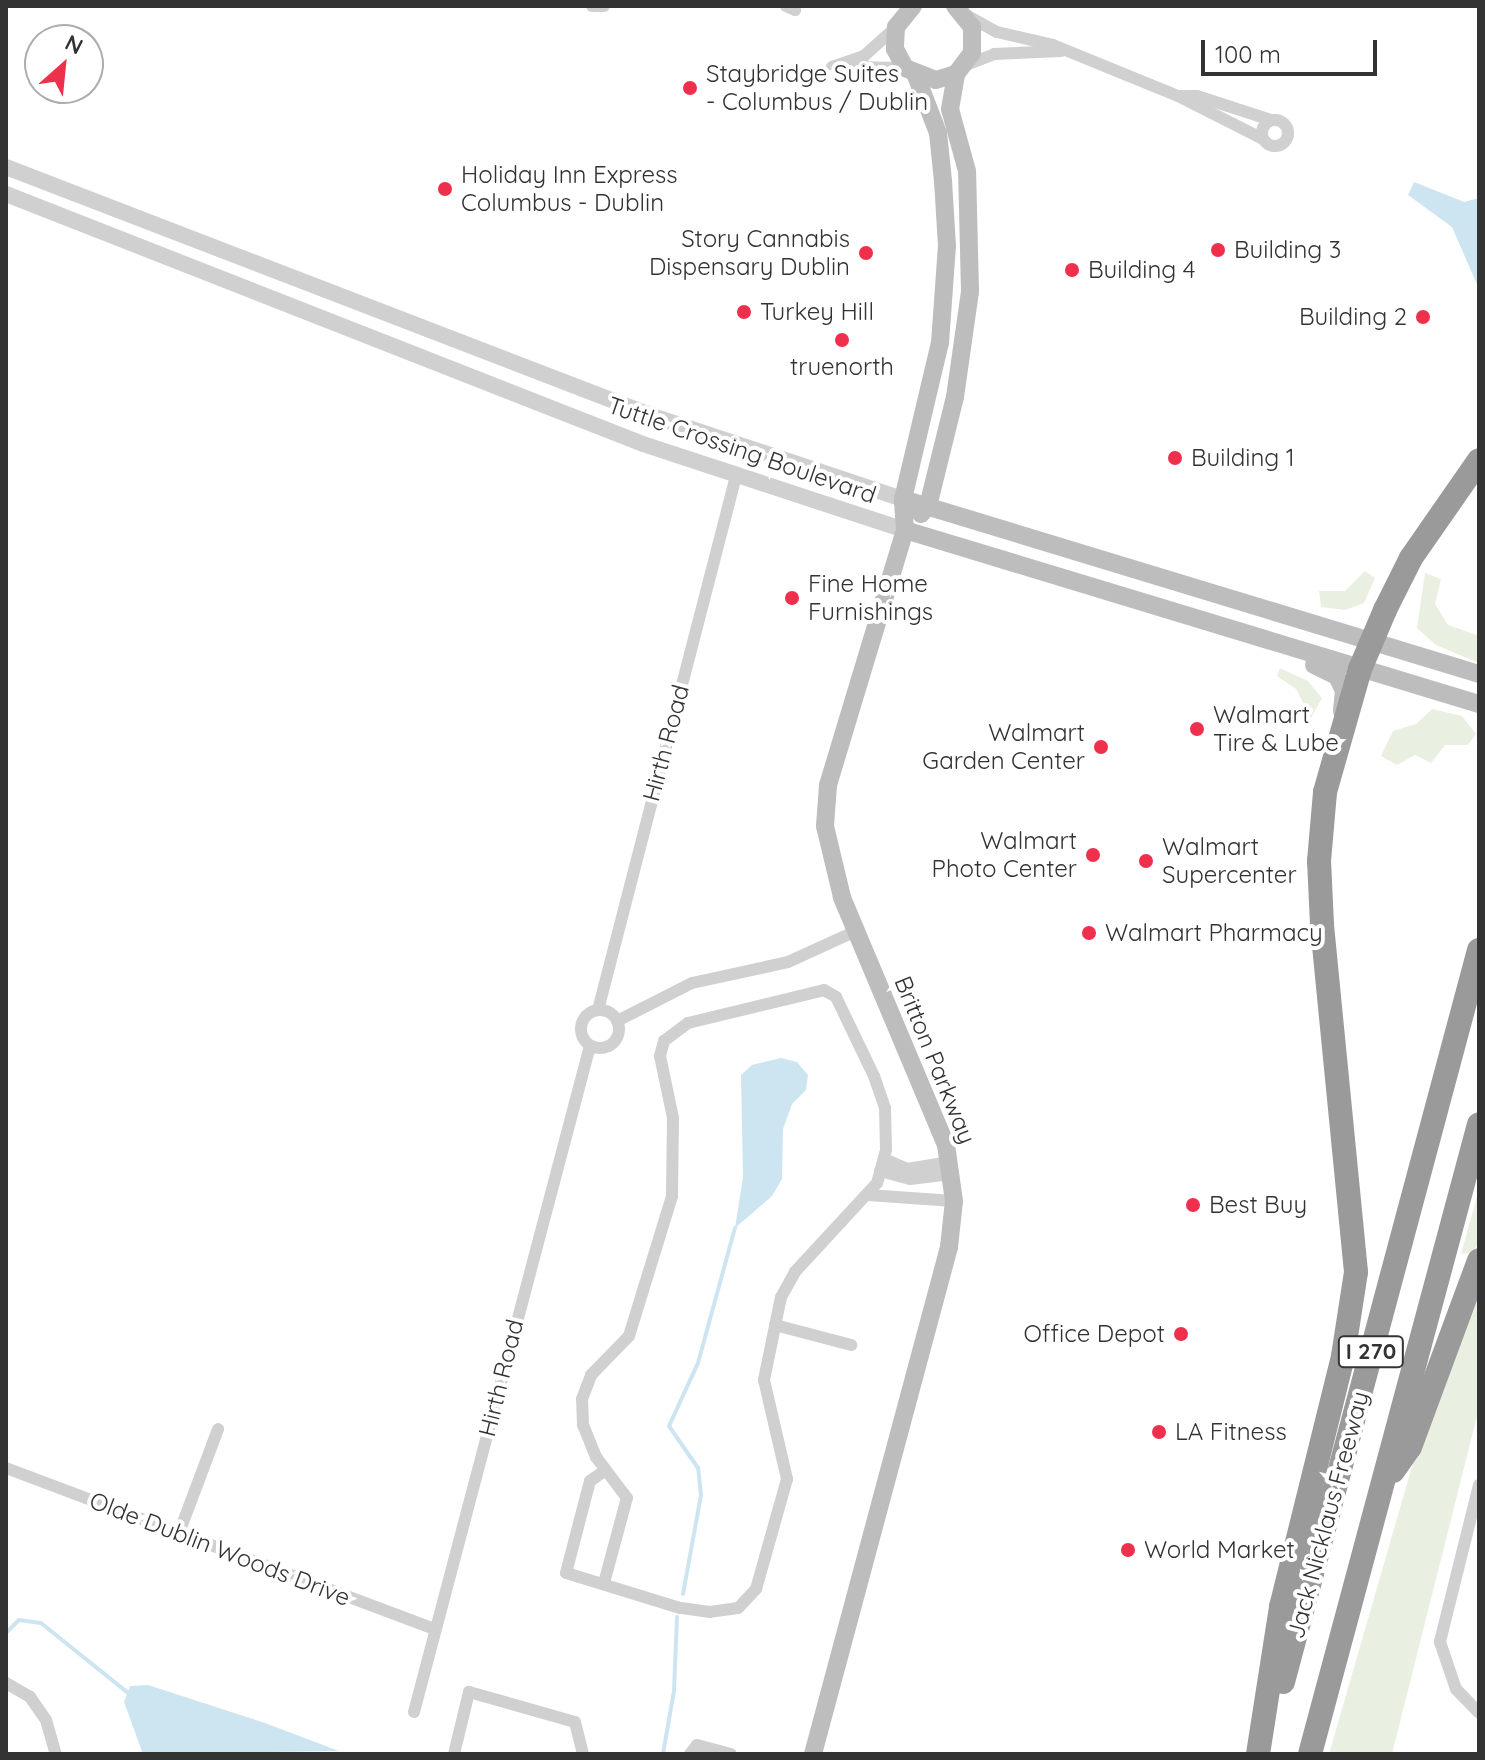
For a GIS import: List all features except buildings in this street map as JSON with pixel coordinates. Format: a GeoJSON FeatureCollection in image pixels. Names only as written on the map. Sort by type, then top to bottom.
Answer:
{"type":"FeatureCollection","features":[{"type":"Feature","properties":{"kind":"highway"},"geometry":{"type":"LineString","coordinates":[[1261,1754],[1281,1607],[1343,1356],[1356,1272],[1319,861],[1325,792],[1341,725],[1372,642],[1411,558],[1479,460]]}},
{"type":"Feature","properties":{"kind":"highway","name":"Jack Nicklaus Freeway"},"geometry":{"type":"LineString","coordinates":[[1261,1754],[1479,950]]}},
{"type":"Feature","properties":{"kind":"highway","name":"Jack Nicklaus Freeway"},"geometry":{"type":"LineString","coordinates":[[1310,1754],[1479,1124]]}},
{"type":"Feature","properties":{"kind":"highway"},"geometry":{"type":"LineString","coordinates":[[1381,1490],[1410,1447],[1479,1260]]}},
{"type":"Feature","properties":{"kind":"main road"},"geometry":{"type":"LineString","coordinates":[[905,530],[928,506],[955,397],[970,291],[967,171],[950,109],[961,69],[974,40],[958,8]]}},
{"type":"Feature","properties":{"kind":"main road"},"geometry":{"type":"LineString","coordinates":[[905,13],[895,49],[910,72],[938,133],[947,246],[933,382],[903,499],[905,530]]}},
{"type":"Feature","properties":{"kind":"main road"},"geometry":{"type":"LineString","coordinates":[[910,72],[936,80],[961,69]]}},
{"type":"Feature","properties":{"kind":"main road","name":"Tuttle Crossing Boulevard"},"geometry":{"type":"LineString","coordinates":[[903,499],[1479,674]]}},
{"type":"Feature","properties":{"kind":"main road","name":"Tuttle Crossing Boulevard"},"geometry":{"type":"LineString","coordinates":[[905,530],[1479,704]]}},
{"type":"Feature","properties":{"kind":"main road","name":"Britton Parkway"},"geometry":{"type":"LineString","coordinates":[[813,1754],[949,1247],[954,1201],[951,1168],[830,863],[826,801],[905,530]]}},
{"type":"Feature","properties":{"kind":"main road"},"geometry":{"type":"LineString","coordinates":[[1243,633],[1257,645],[1337,676],[1344,691],[1341,725]]}},
{"type":"Feature","properties":{"kind":"street"},"geometry":{"type":"LineString","coordinates":[[592,6],[604,6]]}},
{"type":"Feature","properties":{"kind":"street"},"geometry":{"type":"LineString","coordinates":[[958,8],[997,32],[1065,50],[1178,96],[1276,146],[1287,137],[1284,124],[1197,96],[1178,96]]}},
{"type":"Feature","properties":{"kind":"street"},"geometry":{"type":"LineString","coordinates":[[905,13],[864,56],[832,67],[910,72]]}},
{"type":"Feature","properties":{"kind":"street"},"geometry":{"type":"LineString","coordinates":[[961,69],[994,54],[1065,50]]}},
{"type":"Feature","properties":{"kind":"street"},"geometry":{"type":"LineString","coordinates":[[1263,139],[1263,128],[1271,120]]}},
{"type":"Feature","properties":{"kind":"street","name":"Tuttle Crossing Boulevard"},"geometry":{"type":"LineString","coordinates":[[6,167],[653,416],[903,499]]}},
{"type":"Feature","properties":{"kind":"street","name":"Tuttle Crossing Boulevard"},"geometry":{"type":"LineString","coordinates":[[6,194],[736,476],[905,530]]}},
{"type":"Feature","properties":{"kind":"street","name":"Hirth Road"},"geometry":{"type":"LineString","coordinates":[[598,1010],[736,476]]}},
{"type":"Feature","properties":{"kind":"street"},"geometry":{"type":"LineString","coordinates":[[617,1021],[692,983],[788,962],[856,931]]}},
{"type":"Feature","properties":{"kind":"street"},"geometry":{"type":"LineString","coordinates":[[604,1583],[627,1498],[606,1470],[583,1425],[582,1399],[596,1369],[629,1336],[672,1196],[673,1118],[660,1056],[674,1029],[809,991],[836,997],[885,1108],[882,1165],[868,1195],[795,1272],[781,1297],[764,1380],[787,1479],[756,1589],[738,1608],[710,1612],[680,1608],[566,1573],[590,1481],[606,1470]]}},
{"type":"Feature","properties":{"kind":"street"},"geometry":{"type":"LineString","coordinates":[[598,1010],[617,1021],[613,1044],[590,1046],[581,1027],[587,1015],[598,1010]]}},
{"type":"Feature","properties":{"kind":"street","name":"Hirth Road"},"geometry":{"type":"LineString","coordinates":[[414,1712],[590,1046]]}},
{"type":"Feature","properties":{"kind":"street"},"geometry":{"type":"LineString","coordinates":[[882,1165],[906,1174],[951,1168]]}},
{"type":"Feature","properties":{"kind":"street"},"geometry":{"type":"LineString","coordinates":[[906,1174],[906,1201]]}},
{"type":"Feature","properties":{"kind":"street"},"geometry":{"type":"LineString","coordinates":[[868,1195],[906,1201],[954,1201]]}},
{"type":"Feature","properties":{"kind":"street"},"geometry":{"type":"LineString","coordinates":[[775,1325],[851,1345]]}},
{"type":"Feature","properties":{"kind":"street"},"geometry":{"type":"LineString","coordinates":[[179,1533],[218,1429]]}},
{"type":"Feature","properties":{"kind":"street","name":"Olde Dublin Woods Drive"},"geometry":{"type":"LineString","coordinates":[[6,1468],[435,1629]]}},
{"type":"Feature","properties":{"kind":"street"},"geometry":{"type":"LineString","coordinates":[[1479,1485],[1440,1642],[1456,1689],[1479,1713]]}},
{"type":"Feature","properties":{"kind":"street"},"geometry":{"type":"LineString","coordinates":[[6,1683],[38,1709],[56,1754]]}},
{"type":"Feature","properties":{"kind":"street"},"geometry":{"type":"LineString","coordinates":[[454,1754],[469,1692],[575,1722],[583,1754]]}},
{"type":"Feature","properties":{"kind":"street"},"geometry":{"type":"LineString","coordinates":[[690,1754],[697,1745],[731,1754]]}},
{"type":"Feature","properties":{"kind":"green space"},"geometry":{"type":"Polygon","coordinates":[[[1365,571],[1375,578],[1364,603],[1345,610],[1321,607],[1319,591],[1345,591],[1365,571]]]}},
{"type":"Feature","properties":{"kind":"green space"},"geometry":{"type":"Polygon","coordinates":[[[1425,573],[1441,579],[1435,604],[1448,625],[1477,635],[1479,663],[1436,645],[1417,628],[1425,573]]]}},
{"type":"Feature","properties":{"kind":"green space"},"geometry":{"type":"Polygon","coordinates":[[[1280,668],[1308,681],[1322,698],[1311,718],[1296,689],[1277,676],[1280,668]]]}},
{"type":"Feature","properties":{"kind":"green space"},"geometry":{"type":"Polygon","coordinates":[[[1432,709],[1462,716],[1476,734],[1468,745],[1445,745],[1431,763],[1415,755],[1397,765],[1381,756],[1393,731],[1416,724],[1432,709]]]}},
{"type":"Feature","properties":{"kind":"green space"},"geometry":{"type":"Polygon","coordinates":[[[1479,1189],[1479,1240],[1474,1252],[1461,1254],[1479,1189]]]}},
{"type":"Feature","properties":{"kind":"green space"},"geometry":{"type":"Polygon","coordinates":[[[1479,1282],[1479,1408],[1392,1754],[1329,1754],[1415,1456],[1479,1282]]]}},
{"type":"Feature","properties":{"kind":"water"},"geometry":{"type":"Polygon","coordinates":[[[1414,182],[1464,202],[1479,198],[1479,289],[1452,227],[1408,195],[1414,182]]]}},
{"type":"Feature","properties":{"kind":"water"},"geometry":{"type":"Polygon","coordinates":[[[781,1058],[797,1062],[808,1075],[806,1090],[792,1104],[783,1129],[782,1179],[772,1196],[735,1228],[743,1177],[741,1075],[752,1065],[781,1058]]]}},
{"type":"Feature","properties":{"kind":"water"},"geometry":{"type":"Polygon","coordinates":[[[148,1685],[339,1751],[143,1754],[124,1702],[130,1686],[148,1685]]]}},
{"type":"Feature","properties":{"kind":"waterway"},"geometry":{"type":"LineString","coordinates":[[683,1594],[701,1495],[698,1468],[669,1426],[698,1363],[735,1228]]}},
{"type":"Feature","properties":{"kind":"waterway"},"geometry":{"type":"LineString","coordinates":[[663,1754],[674,1691],[677,1617]]}},
{"type":"Feature","properties":{"kind":"waterway"},"geometry":{"type":"LineString","coordinates":[[6,1633],[19,1620],[41,1623],[128,1693]]}},
{"type":"Feature","properties":{"kind":"place","name":"Staybridge Suites - Columbus / Dublin"},"geometry":{"type":"Point","coordinates":[690,88]}},
{"type":"Feature","properties":{"kind":"place","name":"Holiday Inn Express Columbus - Dublin"},"geometry":{"type":"Point","coordinates":[445,189]}},
{"type":"Feature","properties":{"kind":"place","name":"Building 3"},"geometry":{"type":"Point","coordinates":[1218,250]}},
{"type":"Feature","properties":{"kind":"place","name":"Story Cannabis Dispensary Dublin"},"geometry":{"type":"Point","coordinates":[866,253]}},
{"type":"Feature","properties":{"kind":"place","name":"Building 4"},"geometry":{"type":"Point","coordinates":[1072,270]}},
{"type":"Feature","properties":{"kind":"place","name":"Turkey Hill"},"geometry":{"type":"Point","coordinates":[744,312]}},
{"type":"Feature","properties":{"kind":"place","name":"Building 2"},"geometry":{"type":"Point","coordinates":[1423,317]}},
{"type":"Feature","properties":{"kind":"place","name":"truenorth"},"geometry":{"type":"Point","coordinates":[842,340]}},
{"type":"Feature","properties":{"kind":"place","name":"Building 1"},"geometry":{"type":"Point","coordinates":[1175,458]}},
{"type":"Feature","properties":{"kind":"place","name":"Fine Home Furnishings"},"geometry":{"type":"Point","coordinates":[792,598]}},
{"type":"Feature","properties":{"kind":"place","name":"Walmart Tire & Lube"},"geometry":{"type":"Point","coordinates":[1197,729]}},
{"type":"Feature","properties":{"kind":"place","name":"Walmart Garden Center"},"geometry":{"type":"Point","coordinates":[1101,747]}},
{"type":"Feature","properties":{"kind":"place","name":"Walmart Photo Center"},"geometry":{"type":"Point","coordinates":[1093,855]}},
{"type":"Feature","properties":{"kind":"place","name":"Walmart Supercenter"},"geometry":{"type":"Point","coordinates":[1146,861]}},
{"type":"Feature","properties":{"kind":"place","name":"Walmart Pharmacy"},"geometry":{"type":"Point","coordinates":[1089,933]}},
{"type":"Feature","properties":{"kind":"place","name":"Best Buy"},"geometry":{"type":"Point","coordinates":[1193,1205]}},
{"type":"Feature","properties":{"kind":"place","name":"Office Depot"},"geometry":{"type":"Point","coordinates":[1181,1334]}},
{"type":"Feature","properties":{"kind":"place","name":"LA Fitness"},"geometry":{"type":"Point","coordinates":[1159,1432]}},
{"type":"Feature","properties":{"kind":"place","name":"World Market"},"geometry":{"type":"Point","coordinates":[1128,1550]}}]}
